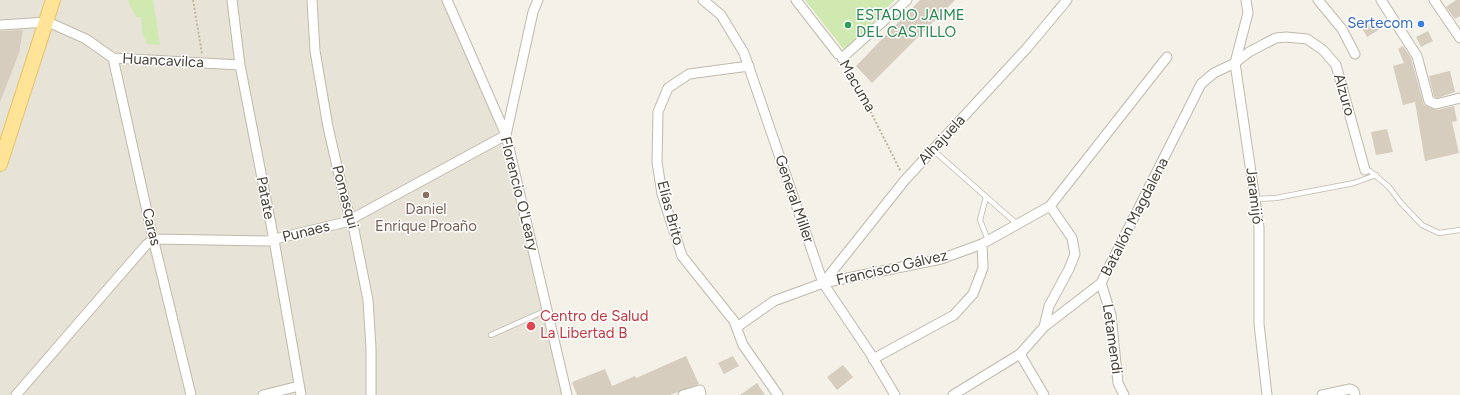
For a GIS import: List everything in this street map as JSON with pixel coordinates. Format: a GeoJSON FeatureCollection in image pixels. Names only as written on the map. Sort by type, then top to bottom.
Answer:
{"type":"FeatureCollection","features":[{"type":"Feature","properties":{"kind":"main road"},"geometry":{"type":"LineString","coordinates":[[0,164],[44,22],[53,0]]}},
{"type":"Feature","properties":{"kind":"street","name":"Patate"},"geometry":{"type":"LineString","coordinates":[[232,0],[240,65],[274,240],[300,390]]}},
{"type":"Feature","properties":{"kind":"street","name":"Pomasqui"},"geometry":{"type":"LineString","coordinates":[[312,0],[315,51],[328,127],[345,201],[351,220],[368,300],[372,348],[370,395]]}},
{"type":"Feature","properties":{"kind":"street","name":"Florencio O'Leary"},"geometry":{"type":"LineString","coordinates":[[447,0],[506,135],[567,395]]}},
{"type":"Feature","properties":{"kind":"street"},"geometry":{"type":"LineString","coordinates":[[506,135],[531,19],[538,0]]}},
{"type":"Feature","properties":{"kind":"street","name":"General Miller"},"geometry":{"type":"LineString","coordinates":[[703,0],[721,15],[744,53],[823,283],[895,395]]}},
{"type":"Feature","properties":{"kind":"street","name":"Macuma"},"geometry":{"type":"LineString","coordinates":[[796,0],[840,56]]}},
{"type":"Feature","properties":{"kind":"street"},"geometry":{"type":"LineString","coordinates":[[840,56],[908,0]]}},
{"type":"Feature","properties":{"kind":"street","name":"Jaramijó"},"geometry":{"type":"LineString","coordinates":[[1246,0],[1248,13],[1235,63],[1259,227],[1259,324],[1267,395]]}},
{"type":"Feature","properties":{"kind":"street"},"geometry":{"type":"LineString","coordinates":[[1318,0],[1342,29],[1355,54]]}},
{"type":"Feature","properties":{"kind":"street"},"geometry":{"type":"LineString","coordinates":[[1381,0],[1417,56],[1429,101],[1436,104],[1460,98]]}},
{"type":"Feature","properties":{"kind":"street"},"geometry":{"type":"LineString","coordinates":[[1434,0],[1460,38]]}},
{"type":"Feature","properties":{"kind":"street","name":"Alhajuela"},"geometry":{"type":"LineString","coordinates":[[823,283],[905,180],[1027,48],[1066,1]]}},
{"type":"Feature","properties":{"kind":"street","name":"Huancavilca"},"geometry":{"type":"LineString","coordinates":[[0,25],[44,22],[86,39],[113,58],[240,65]]}},
{"type":"Feature","properties":{"kind":"street","name":"Alzuro"},"geometry":{"type":"LineString","coordinates":[[1235,63],[1249,52],[1276,38],[1286,37],[1307,39],[1323,50],[1336,65],[1365,170]]}},
{"type":"Feature","properties":{"kind":"street","name":"Francisco Gálvez"},"geometry":{"type":"LineString","coordinates":[[737,327],[774,301],[823,283],[941,259],[985,242],[1050,206],[1167,57]]}},
{"type":"Feature","properties":{"kind":"street","name":"Caras"},"geometry":{"type":"LineString","coordinates":[[113,58],[154,240],[192,395]]}},
{"type":"Feature","properties":{"kind":"street","name":"Batallón Magdalena"},"geometry":{"type":"LineString","coordinates":[[952,395],[1020,354],[1044,327],[1101,283],[1201,84],[1214,73],[1235,63]]}},
{"type":"Feature","properties":{"kind":"street","name":"Elías Brito"},"geometry":{"type":"LineString","coordinates":[[749,66],[689,74],[668,88],[658,112],[657,162],[662,194],[682,256],[737,327],[742,345],[778,395]]}},
{"type":"Feature","properties":{"kind":"street","name":"Punaes"},"geometry":{"type":"LineString","coordinates":[[154,240],[274,240],[351,220],[506,135]]}},
{"type":"Feature","properties":{"kind":"street"},"geometry":{"type":"LineString","coordinates":[[1044,327],[1049,306],[1069,269],[1075,254],[1072,238],[1050,206]]}},
{"type":"Feature","properties":{"kind":"street"},"geometry":{"type":"LineString","coordinates":[[16,395],[146,244],[154,240]]}},
{"type":"Feature","properties":{"kind":"street"},"geometry":{"type":"LineString","coordinates":[[873,359],[954,315],[973,294],[983,268],[985,242]]}},
{"type":"Feature","properties":{"kind":"street","name":"Letamendi"},"geometry":{"type":"LineString","coordinates":[[1101,283],[1111,314],[1118,383],[1124,395]]}},
{"type":"Feature","properties":{"kind":"street"},"geometry":{"type":"LineString","coordinates":[[1020,354],[1044,395]]}},
{"type":"Feature","properties":{"kind":"street"},"geometry":{"type":"LineString","coordinates":[[1322,395],[1350,389],[1354,391],[1355,395]]}},
{"type":"Feature","properties":{"kind":"street"},"geometry":{"type":"LineString","coordinates":[[263,395],[300,390]]}},
{"type":"Feature","properties":{"kind":"street"},"geometry":{"type":"LineString","coordinates":[[683,395],[700,390],[700,395]]}},
{"type":"Feature","properties":{"kind":"lane"},"geometry":{"type":"LineString","coordinates":[[15,98],[44,22],[48,0]]}},
{"type":"Feature","properties":{"kind":"lane"},"geometry":{"type":"LineString","coordinates":[[933,150],[1017,224]]}},
{"type":"Feature","properties":{"kind":"lane"},"geometry":{"type":"LineString","coordinates":[[1365,170],[1376,175],[1422,224],[1439,233],[1460,230]]}},
{"type":"Feature","properties":{"kind":"lane"},"geometry":{"type":"LineString","coordinates":[[1256,199],[1276,198],[1354,183],[1376,175]]}},
{"type":"Feature","properties":{"kind":"lane"},"geometry":{"type":"LineString","coordinates":[[985,242],[980,220],[986,197]]}},
{"type":"Feature","properties":{"kind":"lane"},"geometry":{"type":"LineString","coordinates":[[491,335],[547,310]]}},
{"type":"Feature","properties":{"kind":"path"},"geometry":{"type":"LineString","coordinates":[[193,0],[203,63]]}},
{"type":"Feature","properties":{"kind":"path","name":"Macuma"},"geometry":{"type":"LineString","coordinates":[[840,56],[852,70],[905,180]]}},
{"type":"Feature","properties":{"kind":"shaded area"},"geometry":{"type":"Polygon","coordinates":[[[0,0],[447,0],[492,110],[567,395],[0,395],[0,0]]]}},
{"type":"Feature","properties":{"kind":"green space"},"geometry":{"type":"Polygon","coordinates":[[[127,0],[153,0],[160,45],[147,44],[142,32],[141,17],[136,17],[127,0]]]}},
{"type":"Feature","properties":{"kind":"green space","name":"ESTADIO JAIME DEL CASTILLO"},"geometry":{"type":"Polygon","coordinates":[[[805,0],[895,0],[845,51],[805,0]]]}},
{"type":"Feature","properties":{"kind":"building"},"geometry":{"type":"Polygon","coordinates":[[[920,0],[955,0],[872,83],[856,66],[920,0]]]}},
{"type":"Feature","properties":{"kind":"building"},"geometry":{"type":"Polygon","coordinates":[[[1456,0],[1460,0],[1460,16],[1455,19],[1446,7],[1456,0]]]}},
{"type":"Feature","properties":{"kind":"building"},"geometry":{"type":"Polygon","coordinates":[[[1376,21],[1380,29],[1367,37],[1362,28],[1376,21]]]}},
{"type":"Feature","properties":{"kind":"building"},"geometry":{"type":"Polygon","coordinates":[[[23,30],[19,53],[0,102],[0,31],[23,30]]]}},
{"type":"Feature","properties":{"kind":"building"},"geometry":{"type":"Polygon","coordinates":[[[1428,31],[1433,41],[1421,47],[1416,37],[1428,31]]]}},
{"type":"Feature","properties":{"kind":"building"},"geometry":{"type":"Polygon","coordinates":[[[1403,46],[1411,58],[1424,105],[1437,110],[1454,106],[1457,121],[1452,122],[1459,153],[1425,161],[1415,102],[1403,105],[1393,66],[1404,63],[1398,49],[1403,46]]]}},
{"type":"Feature","properties":{"kind":"building"},"geometry":{"type":"Polygon","coordinates":[[[1450,71],[1455,92],[1437,98],[1434,97],[1429,76],[1450,71]]]}},
{"type":"Feature","properties":{"kind":"building"},"geometry":{"type":"Polygon","coordinates":[[[1387,129],[1393,152],[1376,155],[1371,132],[1387,129]]]}},
{"type":"Feature","properties":{"kind":"building"},"geometry":{"type":"Polygon","coordinates":[[[686,356],[699,384],[670,395],[577,395],[572,382],[605,369],[612,386],[635,376],[636,378],[686,356]]]}},
{"type":"Feature","properties":{"kind":"building"},"geometry":{"type":"Polygon","coordinates":[[[733,356],[739,366],[724,374],[718,363],[733,356]]]}},
{"type":"Feature","properties":{"kind":"building"},"geometry":{"type":"Polygon","coordinates":[[[843,365],[853,377],[837,390],[827,377],[843,365]]]}},
{"type":"Feature","properties":{"kind":"building"},"geometry":{"type":"Polygon","coordinates":[[[757,383],[765,395],[740,395],[757,383]]]}},
{"type":"Feature","properties":{"kind":"place","name":"Sertecom"},"geometry":{"type":"Point","coordinates":[1421,24]}},
{"type":"Feature","properties":{"kind":"place","name":"ESTADIO JAIME DEL CASTILLO"},"geometry":{"type":"Point","coordinates":[848,25]}},
{"type":"Feature","properties":{"kind":"place","name":"Daniel Enrique Proaño"},"geometry":{"type":"Point","coordinates":[426,195]}},
{"type":"Feature","properties":{"kind":"place","name":"Centro de Salud La Libertad B"},"geometry":{"type":"Point","coordinates":[531,326]}}]}
